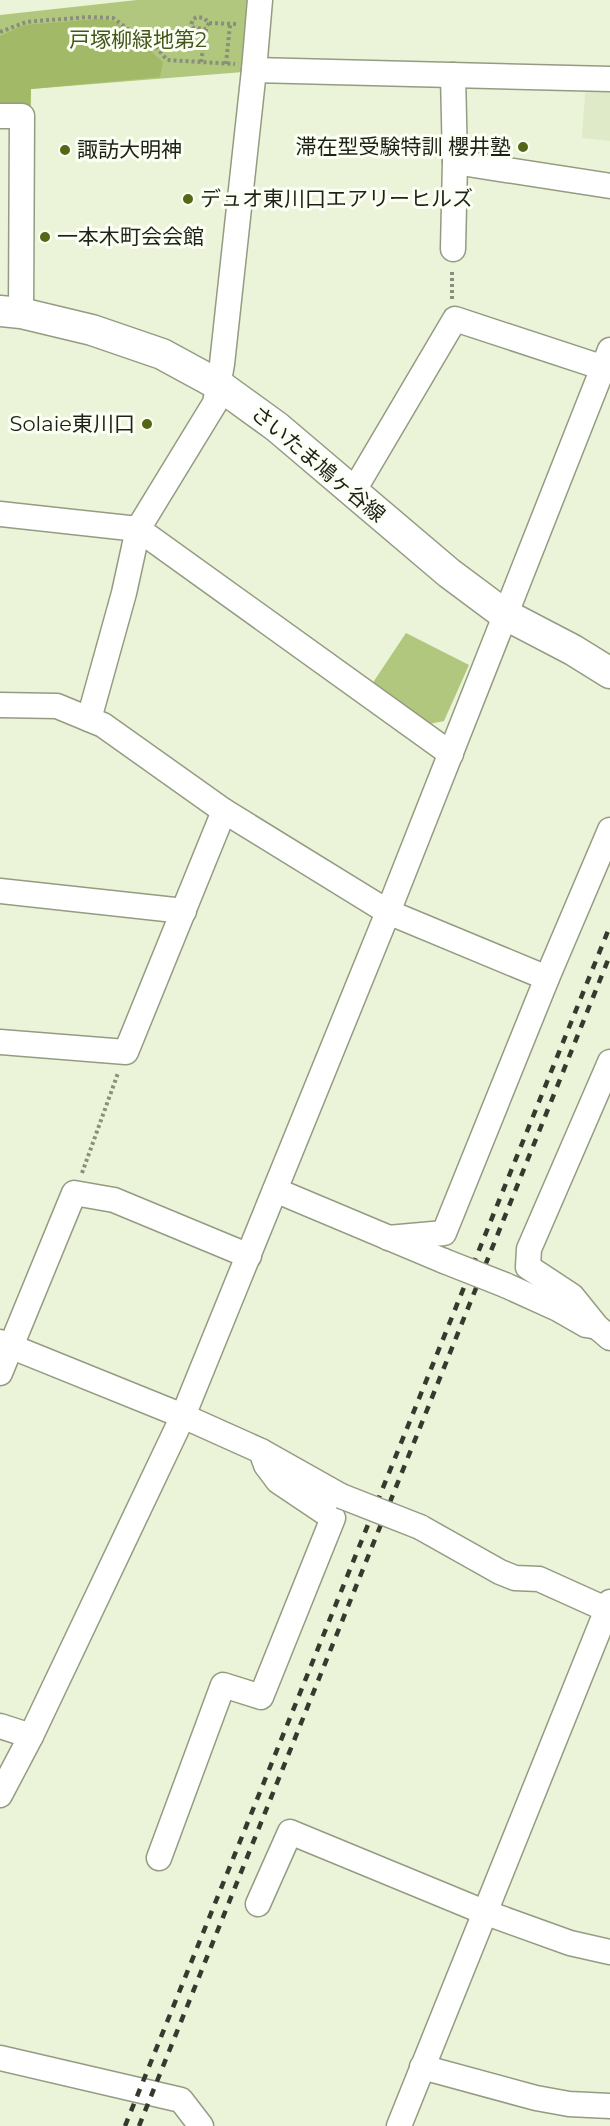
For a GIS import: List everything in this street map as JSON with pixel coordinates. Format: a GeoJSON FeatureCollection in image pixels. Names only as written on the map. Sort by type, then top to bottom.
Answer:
{"type":"FeatureCollection","features":[{"type":"Feature","properties":{"kind":"main road","name":"さいたま鳩ヶ谷線"},"geometry":{"type":"LineString","coordinates":[[11,312],[92,330],[162,354],[219,385],[277,427],[449,573],[504,614],[573,650],[610,673]]}},
{"type":"Feature","properties":{"kind":"street"},"geometry":{"type":"LineString","coordinates":[[89,719],[124,593],[138,529],[215,403],[219,385],[248,68],[260,0]]}},
{"type":"Feature","properties":{"kind":"street"},"geometry":{"type":"LineString","coordinates":[[248,68],[610,79]]}},
{"type":"Feature","properties":{"kind":"street"},"geometry":{"type":"LineString","coordinates":[[453,75],[453,257]]}},
{"type":"Feature","properties":{"kind":"street"},"geometry":{"type":"LineString","coordinates":[[0,116],[22,116],[11,312]]}},
{"type":"Feature","properties":{"kind":"street"},"geometry":{"type":"LineString","coordinates":[[454,162],[610,186]]}},
{"type":"Feature","properties":{"kind":"street"},"geometry":{"type":"LineString","coordinates":[[0,1795],[31,1736],[183,1416],[388,912],[504,614],[608,363],[455,319],[352,492]]}},
{"type":"Feature","properties":{"kind":"street"},"geometry":{"type":"LineString","coordinates":[[0,514],[138,529],[451,754]]}},
{"type":"Feature","properties":{"kind":"street"},"geometry":{"type":"LineString","coordinates":[[0,705],[57,706],[89,719],[103,726],[224,811],[388,912],[547,978]]}},
{"type":"Feature","properties":{"kind":"street"},"geometry":{"type":"LineString","coordinates":[[0,1042],[126,1052],[224,811]]}},
{"type":"Feature","properties":{"kind":"street"},"geometry":{"type":"LineString","coordinates":[[388,1238],[444,1233],[547,978],[610,830]]}},
{"type":"Feature","properties":{"kind":"street"},"geometry":{"type":"LineString","coordinates":[[0,891],[184,911]]}},
{"type":"Feature","properties":{"kind":"street"},"geometry":{"type":"LineString","coordinates":[[604,1332],[572,1296],[528,1267],[529,1249],[610,1062]]}},
{"type":"Feature","properties":{"kind":"street"},"geometry":{"type":"LineString","coordinates":[[275,1190],[505,1285],[604,1332]]}},
{"type":"Feature","properties":{"kind":"street"},"geometry":{"type":"LineString","coordinates":[[0,1373],[5,1345],[74,1193],[114,1200],[249,1256]]}},
{"type":"Feature","properties":{"kind":"street"},"geometry":{"type":"LineString","coordinates":[[5,1345],[183,1416],[261,1451],[341,1496],[420,1527],[500,1572],[516,1578],[538,1579],[609,1607],[399,2126]]}},
{"type":"Feature","properties":{"kind":"street"},"geometry":{"type":"LineString","coordinates":[[159,1858],[223,1685],[261,1697],[333,1518],[278,1481],[266,1465],[261,1451]]}},
{"type":"Feature","properties":{"kind":"street"},"geometry":{"type":"LineString","coordinates":[[0,1726],[31,1736]]}},
{"type":"Feature","properties":{"kind":"street"},"geometry":{"type":"LineString","coordinates":[[258,1904],[290,1832],[484,1912],[570,1943],[610,1952]]}},
{"type":"Feature","properties":{"kind":"street"},"geometry":{"type":"LineString","coordinates":[[0,2058],[181,2100],[201,2126]]}},
{"type":"Feature","properties":{"kind":"street"},"geometry":{"type":"LineString","coordinates":[[422,2067],[536,2098],[568,2104],[610,2106]]}},
{"type":"Feature","properties":{"kind":"path"},"geometry":{"type":"LineString","coordinates":[[0,32],[26,22],[87,17],[113,18],[128,29],[145,34],[167,60],[226,64],[248,68]]}},
{"type":"Feature","properties":{"kind":"path"},"geometry":{"type":"LineString","coordinates":[[206,30],[194,28],[191,25],[193,20],[197,17],[204,18],[209,23],[246,24]]}},
{"type":"Feature","properties":{"kind":"path"},"geometry":{"type":"LineString","coordinates":[[201,63],[209,23]]}},
{"type":"Feature","properties":{"kind":"path"},"geometry":{"type":"LineString","coordinates":[[226,64],[230,25]]}},
{"type":"Feature","properties":{"kind":"path"},"geometry":{"type":"LineString","coordinates":[[452,307],[453,257]]}},
{"type":"Feature","properties":{"kind":"path"},"geometry":{"type":"LineString","coordinates":[[74,1193],[126,1052]]}},
{"type":"Feature","properties":{"kind":"shaded area"},"geometry":{"type":"Polygon","coordinates":[[[585,92],[610,92],[610,141],[582,138],[585,92]]]}},
{"type":"Feature","properties":{"kind":"green space","name":"戸塚柳緑地第2"},"geometry":{"type":"Polygon","coordinates":[[[137,0],[249,0],[243,72],[31,89],[31,107],[0,107],[0,15],[137,0]]]}},
{"type":"Feature","properties":{"kind":"green space"},"geometry":{"type":"Polygon","coordinates":[[[98,19],[114,21],[131,33],[147,39],[152,52],[163,62],[160,77],[31,89],[30,107],[0,107],[0,36],[24,25],[98,19]]]}},
{"type":"Feature","properties":{"kind":"green space"},"geometry":{"type":"Polygon","coordinates":[[[406,633],[469,665],[444,721],[429,724],[372,684],[406,633]]]}},
{"type":"Feature","properties":{"kind":"railway"},"geometry":{"type":"LineString","coordinates":[[125,2126],[610,926]]}},
{"type":"Feature","properties":{"kind":"railway"},"geometry":{"type":"LineString","coordinates":[[139,2126],[610,955]]}},
{"type":"Feature","properties":{"kind":"place","name":"滞在型受験特訓 櫻井塾"},"geometry":{"type":"Point","coordinates":[523,147]}},
{"type":"Feature","properties":{"kind":"place","name":"諏訪大明神"},"geometry":{"type":"Point","coordinates":[65,150]}},
{"type":"Feature","properties":{"kind":"place","name":"デュオ東川口エアリーヒルズ"},"geometry":{"type":"Point","coordinates":[188,199]}},
{"type":"Feature","properties":{"kind":"place","name":"一本木町会会館"},"geometry":{"type":"Point","coordinates":[45,237]}},
{"type":"Feature","properties":{"kind":"place","name":"Solaie東川口"},"geometry":{"type":"Point","coordinates":[147,424]}}]}
